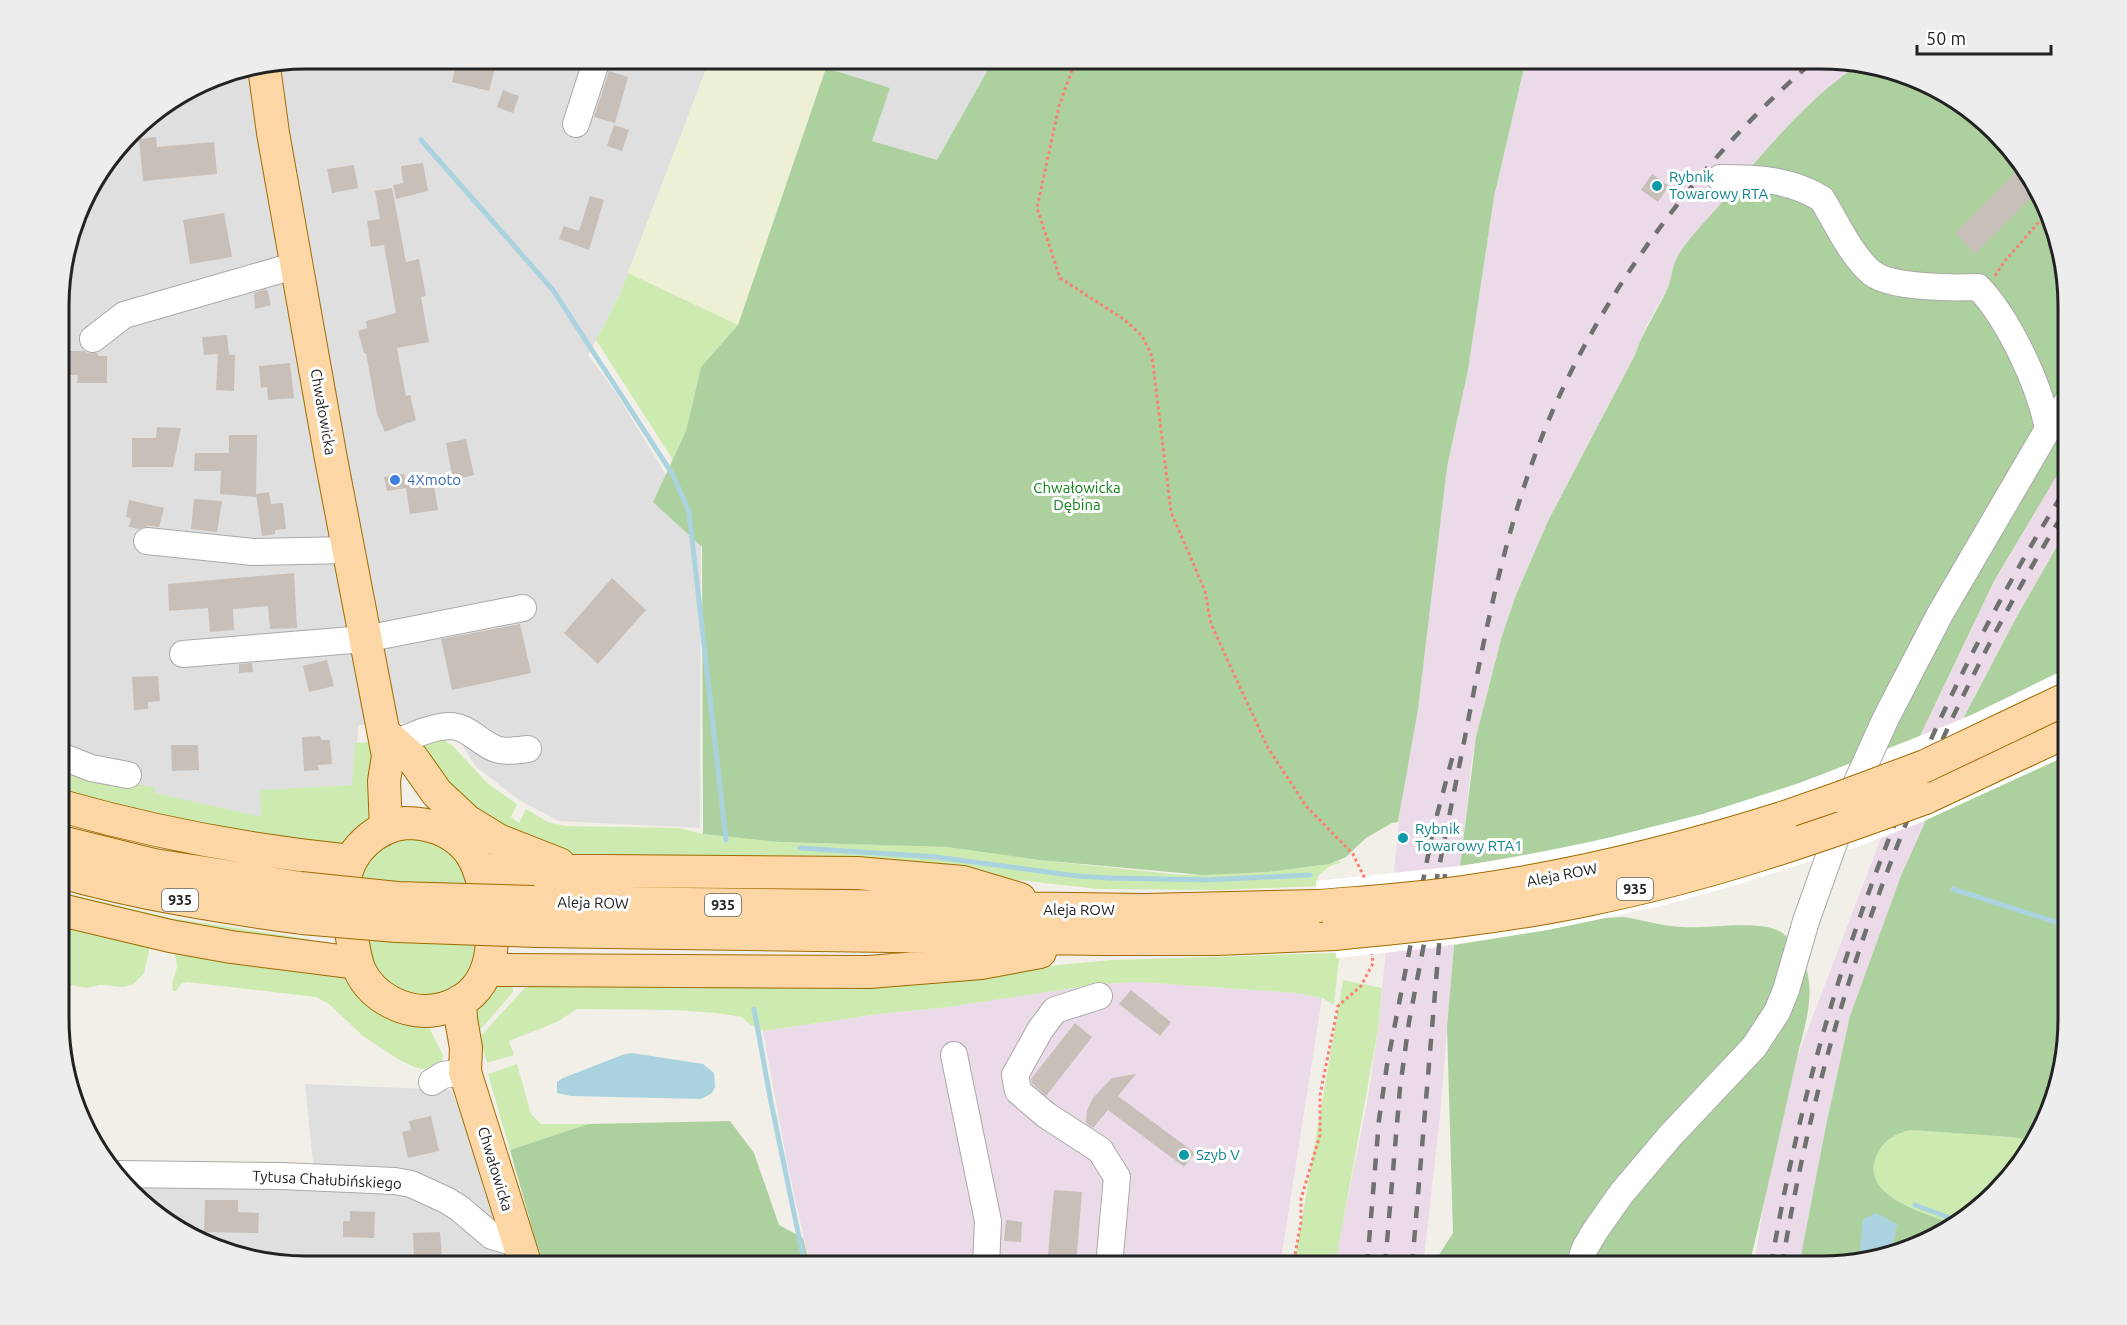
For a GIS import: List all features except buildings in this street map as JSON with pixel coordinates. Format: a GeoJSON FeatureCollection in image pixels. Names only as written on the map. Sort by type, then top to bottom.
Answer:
{"type":"FeatureCollection","features":[{"type":"Feature","properties":{"kind":"main road","name":"Chwałowicka"},"geometry":{"type":"LineString","coordinates":[[265,73],[273,133],[365,639],[389,744],[417,823]]}},
{"type":"Feature","properties":{"kind":"main road","name":"Aleja ROW"},"geometry":{"type":"LineString","coordinates":[[536,917],[1216,910],[1318,906],[1410,898],[1517,883],[1586,870],[1684,847],[1782,818],[1925,766],[2058,703]]}},
{"type":"Feature","properties":{"kind":"main road","name":"Aleja ROW"},"geometry":{"type":"LineString","coordinates":[[69,874],[160,896],[215,906],[397,898],[536,917],[1104,939],[1216,939],[1334,934],[1466,921],[1530,911],[1602,897],[1687,876],[1801,842],[1925,798],[2058,736]]}},
{"type":"Feature","properties":{"kind":"main road","name":"Chwałowicka"},"geometry":{"type":"LineString","coordinates":[[386,828],[384,781],[389,744]]}},
{"type":"Feature","properties":{"kind":"main road"},"geometry":{"type":"LineString","coordinates":[[389,744],[413,759],[437,793],[467,820],[513,847],[579,871]]}},
{"type":"Feature","properties":{"kind":"main road"},"geometry":{"type":"LineString","coordinates":[[69,808],[201,840],[351,861]]}},
{"type":"Feature","properties":{"kind":"main road"},"geometry":{"type":"LineString","coordinates":[[417,823],[451,834],[470,852],[479,870],[487,900],[493,939],[490,962],[478,985],[460,1001],[444,1008],[425,1011],[405,1008],[386,999],[370,986],[357,963],[345,897],[345,882],[351,861],[362,846],[386,828],[417,823]]}},
{"type":"Feature","properties":{"kind":"main road","name":"Aleja ROW"},"geometry":{"type":"LineString","coordinates":[[69,844],[301,903]]}},
{"type":"Feature","properties":{"kind":"main road"},"geometry":{"type":"LineString","coordinates":[[479,870],[810,872],[902,876],[963,882],[1058,910]]}},
{"type":"Feature","properties":{"kind":"main road"},"geometry":{"type":"LineString","coordinates":[[69,912],[201,941],[357,963]]}},
{"type":"Feature","properties":{"kind":"main road"},"geometry":{"type":"LineString","coordinates":[[487,970],[869,972],[981,963],[1104,939]]}},
{"type":"Feature","properties":{"kind":"main road","name":"Chwałowicka"},"geometry":{"type":"LineString","coordinates":[[460,1001],[460,1019],[466,1048],[465,1072],[522,1255]]}},
{"type":"Feature","properties":{"kind":"main road","name":"Chwałowicka"},"geometry":{"type":"LineString","coordinates":[[425,1011],[437,1026],[450,1053],[465,1072]]}},
{"type":"Feature","properties":{"kind":"street"},"geometry":{"type":"LineString","coordinates":[[576,124],[594,69]]}},
{"type":"Feature","properties":{"kind":"street"},"geometry":{"type":"LineString","coordinates":[[1720,178],[1778,181],[1814,194],[1822,200],[1859,260],[1880,279],[1901,283],[1978,287],[2000,314],[2037,387],[2044,405],[2048,429]]}},
{"type":"Feature","properties":{"kind":"street"},"geometry":{"type":"LineString","coordinates":[[93,339],[124,315],[297,265]]}},
{"type":"Feature","properties":{"kind":"street"},"geometry":{"type":"LineString","coordinates":[[1583,1256],[1595,1231],[1620,1194],[1670,1136],[1754,1047],[1777,1011],[1786,990],[1830,851],[1856,784],[1886,718],[1940,614],[2058,415]]}},
{"type":"Feature","properties":{"kind":"street"},"geometry":{"type":"LineString","coordinates":[[147,541],[253,552],[348,549]]}},
{"type":"Feature","properties":{"kind":"street"},"geometry":{"type":"LineString","coordinates":[[183,654],[365,639],[523,608]]}},
{"type":"Feature","properties":{"kind":"street"},"geometry":{"type":"LineString","coordinates":[[389,744],[430,729],[450,726],[466,729],[500,751],[528,749]]}},
{"type":"Feature","properties":{"kind":"street"},"geometry":{"type":"LineString","coordinates":[[69,759],[91,768],[128,775]]}},
{"type":"Feature","properties":{"kind":"street"},"geometry":{"type":"LineString","coordinates":[[1099,996],[1055,1010],[1040,1030],[1016,1075],[1018,1091],[1046,1115],[1100,1150],[1117,1177],[1110,1256]]}},
{"type":"Feature","properties":{"kind":"street"},"geometry":{"type":"LineString","coordinates":[[954,1055],[988,1221],[986,1256]]}},
{"type":"Feature","properties":{"kind":"street"},"geometry":{"type":"LineString","coordinates":[[432,1082],[443,1075],[465,1072]]}},
{"type":"Feature","properties":{"kind":"street","name":"Tytusa Chałubińskiego"},"geometry":{"type":"LineString","coordinates":[[127,1174],[282,1176],[395,1181],[411,1184],[459,1208],[492,1236],[522,1255]]}},
{"type":"Feature","properties":{"kind":"path"},"geometry":{"type":"LineString","coordinates":[[1072,69],[1059,106],[1037,207],[1060,278],[1125,320],[1142,336],[1152,356],[1171,512],[1205,591],[1210,624],[1268,748],[1306,806],[1353,854],[1365,877],[1366,888]]}},
{"type":"Feature","properties":{"kind":"path"},"geometry":{"type":"LineString","coordinates":[[1989,298],[1994,278],[2004,262],[2041,219]]}},
{"type":"Feature","properties":{"kind":"path"},"geometry":{"type":"LineString","coordinates":[[1295,1256],[1301,1222],[1301,1199],[1320,1136],[1320,1095],[1338,1006],[1360,987],[1373,963],[1372,952]]}},
{"type":"Feature","properties":{"kind":"shaded area"},"geometry":{"type":"Polygon","coordinates":[[[306,69],[706,69],[619,296],[588,355],[616,393],[701,532],[700,828],[559,821],[519,800],[475,766],[455,732],[407,723],[358,725],[356,786],[269,833],[69,764],[69,306],[71,275],[77,245],[93,201],[118,162],[162,118],[201,93],[245,77],[275,71],[306,69]]]}},
{"type":"Feature","properties":{"kind":"shaded area"},"geometry":{"type":"Polygon","coordinates":[[[828,69],[988,69],[937,161],[872,141],[889,88],[828,69]]]}},
{"type":"Feature","properties":{"kind":"shaded area"},"geometry":{"type":"Polygon","coordinates":[[[1524,69],[1821,69],[1852,71],[1882,77],[1926,93],[1965,118],[1999,150],[2025,186],[1669,285],[1548,521],[1501,639],[1487,692],[1472,759],[1460,866],[1440,1116],[1424,1256],[1336,1256],[1367,1103],[1378,1030],[1400,811],[1447,467],[1468,370],[1494,197],[1524,69]]]}},
{"type":"Feature","properties":{"kind":"shaded area"},"geometry":{"type":"Polygon","coordinates":[[[2058,474],[2058,544],[1963,719],[1851,1029],[1807,1256],[1756,1256],[1764,1202],[1795,1063],[1920,736],[1994,581],[2058,474]]]}},
{"type":"Feature","properties":{"kind":"shaded area"},"geometry":{"type":"Polygon","coordinates":[[[1140,982],[1296,993],[1322,998],[1282,1256],[808,1256],[786,1157],[763,1031],[880,1014],[949,1007],[1101,984],[1140,982]]]}},
{"type":"Feature","properties":{"kind":"shaded area"},"geometry":{"type":"Polygon","coordinates":[[[305,1084],[451,1090],[525,1256],[275,1254],[245,1248],[201,1232],[162,1207],[137,1184],[315,1183],[305,1084]]]}},
{"type":"Feature","properties":{"kind":"green space"},"geometry":{"type":"Polygon","coordinates":[[[706,69],[826,69],[738,325],[628,273],[706,69]]]}},
{"type":"Feature","properties":{"kind":"green space","name":"Chwałowicka Dębina"},"geometry":{"type":"Polygon","coordinates":[[[826,69],[890,88],[872,141],[937,160],[988,69],[1524,69],[1494,197],[1468,370],[1447,467],[1418,709],[1398,822],[1366,838],[1346,857],[1330,864],[1269,872],[1203,875],[1039,860],[947,847],[779,842],[703,834],[702,547],[653,502],[686,431],[701,367],[738,325],[826,69]]]}},
{"type":"Feature","properties":{"kind":"green space"},"geometry":{"type":"Polygon","coordinates":[[[1850,71],[1882,77],[1926,93],[1952,109],[1977,128],[1999,150],[2034,201],[2050,245],[2056,275],[2058,474],[1994,581],[1920,736],[1790,786],[1695,816],[1578,844],[1460,866],[1476,737],[1501,639],[1516,595],[1548,521],[1635,355],[1665,294],[1674,265],[1684,247],[1803,110],[1850,71]]]}},
{"type":"Feature","properties":{"kind":"green space"},"geometry":{"type":"Polygon","coordinates":[[[628,273],[738,325],[701,367],[686,431],[673,460],[596,340],[628,273]]]}},
{"type":"Feature","properties":{"kind":"green space"},"geometry":{"type":"Polygon","coordinates":[[[2058,544],[2058,673],[1963,719],[2058,544]]]}},
{"type":"Feature","properties":{"kind":"green space"},"geometry":{"type":"Polygon","coordinates":[[[451,732],[446,742],[452,745],[487,783],[517,804],[511,817],[519,823],[526,809],[548,822],[565,826],[680,828],[703,834],[779,842],[947,847],[1039,860],[1182,875],[1268,872],[1340,861],[1340,863],[1330,866],[1318,876],[1317,886],[1220,890],[1098,889],[955,873],[555,853],[540,849],[461,800],[419,745],[451,732]]]}},
{"type":"Feature","properties":{"kind":"green space"},"geometry":{"type":"Polygon","coordinates":[[[369,742],[370,749],[375,749],[380,807],[353,842],[327,849],[69,798],[69,764],[124,782],[154,787],[155,793],[261,817],[260,790],[352,785],[355,743],[369,742]]]}},
{"type":"Feature","properties":{"kind":"green space"},"geometry":{"type":"Polygon","coordinates":[[[2058,760],[2058,1019],[2056,1050],[2050,1080],[2034,1124],[2025,1139],[1911,1130],[1895,1136],[1882,1146],[1876,1157],[1874,1171],[1878,1183],[1899,1202],[1945,1221],[1926,1232],[1882,1248],[1852,1254],[1801,1256],[1850,1016],[1901,876],[1926,820],[2058,760]]]}},
{"type":"Feature","properties":{"kind":"green space"},"geometry":{"type":"Polygon","coordinates":[[[423,835],[462,860],[482,938],[466,980],[440,996],[400,994],[371,965],[358,875],[382,843],[423,835]]]}},
{"type":"Feature","properties":{"kind":"green space"},"geometry":{"type":"Polygon","coordinates":[[[69,894],[171,918],[309,939],[310,950],[69,904],[69,894]]]}},
{"type":"Feature","properties":{"kind":"green space"},"geometry":{"type":"Polygon","coordinates":[[[1624,917],[1682,927],[1747,925],[1772,928],[1781,932],[1792,942],[1804,961],[1810,993],[1807,1014],[1751,1256],[1438,1256],[1453,1233],[1447,1027],[1454,945],[1606,918],[1624,917]]]}},
{"type":"Feature","properties":{"kind":"green space"},"geometry":{"type":"Polygon","coordinates":[[[69,921],[149,944],[144,973],[134,984],[124,987],[100,985],[87,988],[69,985],[69,921]]]}},
{"type":"Feature","properties":{"kind":"green space"},"geometry":{"type":"Polygon","coordinates":[[[176,951],[343,971],[430,1029],[443,1055],[442,1064],[428,1070],[414,1067],[398,1059],[363,1036],[329,1004],[316,997],[187,982],[173,991],[177,966],[176,951]]]}},
{"type":"Feature","properties":{"kind":"green space"},"geometry":{"type":"Polygon","coordinates":[[[1336,953],[1336,958],[1339,958],[1334,1005],[1322,998],[1296,993],[1140,982],[1101,984],[949,1007],[879,1014],[763,1031],[749,1024],[742,1017],[716,1013],[675,1010],[577,1009],[557,1022],[509,1041],[514,1055],[487,1063],[480,1037],[530,982],[942,976],[1112,960],[1336,953]]]}},
{"type":"Feature","properties":{"kind":"green space"},"geometry":{"type":"Polygon","coordinates":[[[513,979],[513,992],[475,1036],[467,1019],[490,985],[513,979]]]}},
{"type":"Feature","properties":{"kind":"green space"},"geometry":{"type":"Polygon","coordinates":[[[1343,980],[1382,988],[1378,1030],[1337,1256],[1296,1256],[1343,980]]]}},
{"type":"Feature","properties":{"kind":"green space"},"geometry":{"type":"Polygon","coordinates":[[[517,1064],[531,1114],[541,1124],[588,1124],[510,1150],[488,1074],[517,1064]]]}},
{"type":"Feature","properties":{"kind":"green space"},"geometry":{"type":"Polygon","coordinates":[[[730,1121],[754,1153],[779,1225],[803,1238],[808,1256],[541,1256],[510,1150],[588,1124],[730,1121]]]}},
{"type":"Feature","properties":{"kind":"green space"},"geometry":{"type":"Polygon","coordinates":[[[1911,1130],[2025,1139],[1999,1175],[1977,1197],[1945,1221],[1899,1202],[1878,1183],[1874,1171],[1876,1157],[1882,1146],[1900,1134],[1911,1130]]]}},
{"type":"Feature","properties":{"kind":"water"},"geometry":{"type":"Polygon","coordinates":[[[632,1053],[703,1064],[714,1073],[715,1087],[712,1093],[701,1099],[571,1096],[557,1093],[557,1082],[563,1078],[632,1053]]]}},
{"type":"Feature","properties":{"kind":"water"},"geometry":{"type":"Polygon","coordinates":[[[1876,1213],[1897,1224],[1893,1244],[1860,1252],[1863,1219],[1876,1213]]]}},
{"type":"Feature","properties":{"kind":"pier"},"geometry":{"type":"Polygon","coordinates":[[[2058,673],[2058,760],[1917,824],[1859,846],[1665,905],[1547,930],[1430,948],[1336,958],[1334,920],[1319,920],[1316,881],[1460,866],[1511,858],[1592,842],[1703,814],[1803,782],[1974,714],[2058,673]]]}},
{"type":"Feature","properties":{"kind":"waterway"},"geometry":{"type":"LineString","coordinates":[[421,140],[553,290],[673,475],[689,512],[726,840]]}},
{"type":"Feature","properties":{"kind":"waterway"},"geometry":{"type":"LineString","coordinates":[[800,848],[936,857],[1077,876],[1111,878],[1206,880],[1310,875]]}},
{"type":"Feature","properties":{"kind":"waterway"},"geometry":{"type":"LineString","coordinates":[[1953,889],[2058,923]]}},
{"type":"Feature","properties":{"kind":"waterway"},"geometry":{"type":"LineString","coordinates":[[754,1009],[803,1256]]}},
{"type":"Feature","properties":{"kind":"waterway"},"geometry":{"type":"LineString","coordinates":[[1915,1205],[1949,1218]]}},
{"type":"Feature","properties":{"kind":"railway"},"geometry":{"type":"LineString","coordinates":[[1386,1256],[1400,1088],[1409,1022],[1489,620],[1507,543],[1531,466],[1568,378],[1625,277],[1659,229],[1734,138],[1805,69]]}},
{"type":"Feature","properties":{"kind":"railway"},"geometry":{"type":"LineString","coordinates":[[1773,1256],[1791,1162],[1816,1060],[1846,959],[1880,860],[1920,763],[1965,668],[2014,575],[2058,502]]}},
{"type":"Feature","properties":{"kind":"railway"},"geometry":{"type":"LineString","coordinates":[[1784,1256],[1801,1165],[1825,1066],[1853,968],[1887,872],[1926,777],[1969,685],[2016,594],[2058,523]]}},
{"type":"Feature","properties":{"kind":"railway"},"geometry":{"type":"LineString","coordinates":[[1368,1256],[1379,1120],[1387,1065],[1433,830],[1453,755]]}},
{"type":"Feature","properties":{"kind":"railway"},"geometry":{"type":"LineString","coordinates":[[1413,1256],[1445,874]]}},
{"type":"Feature","properties":{"kind":"place","name":"Rybnik Towarowy RTA"},"geometry":{"type":"Point","coordinates":[1657,186]}},
{"type":"Feature","properties":{"kind":"place","name":"4Xmoto"},"geometry":{"type":"Point","coordinates":[395,480]}},
{"type":"Feature","properties":{"kind":"place","name":"Rybnik Towarowy RTA1"},"geometry":{"type":"Point","coordinates":[1403,838]}},
{"type":"Feature","properties":{"kind":"place","name":"Szyb V"},"geometry":{"type":"Point","coordinates":[1184,1155]}}]}
